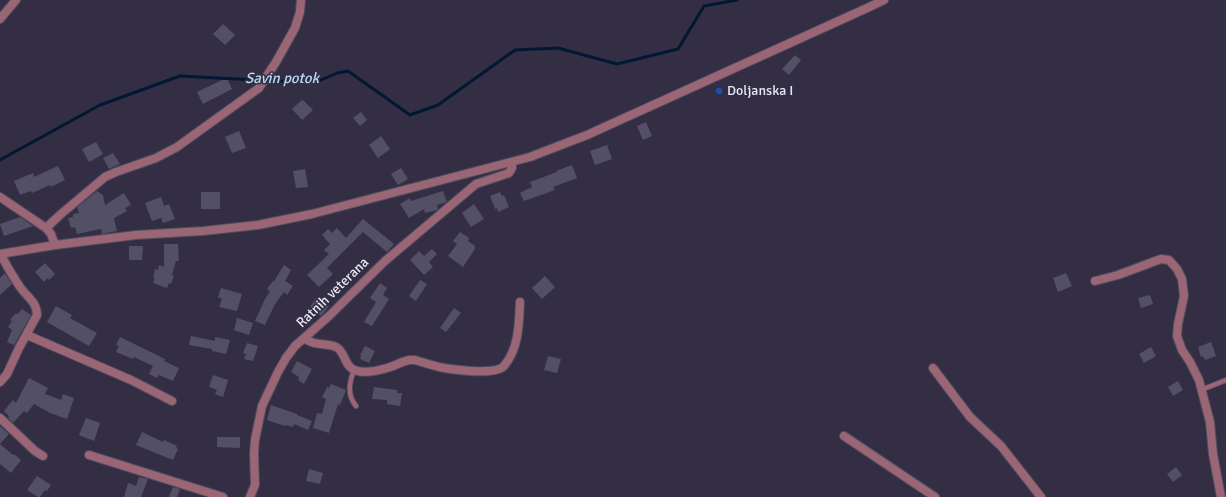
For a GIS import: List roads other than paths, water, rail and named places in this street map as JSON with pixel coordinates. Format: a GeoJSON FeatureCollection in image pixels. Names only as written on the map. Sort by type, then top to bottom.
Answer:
{"type":"FeatureCollection","features":[{"type":"Feature","properties":{"kind":"street"},"geometry":{"type":"LineString","coordinates":[[46,228],[105,177],[156,158],[177,148],[258,88],[276,62],[295,28],[299,19],[301,0]]}},
{"type":"Feature","properties":{"kind":"street"},"geometry":{"type":"LineString","coordinates":[[0,382],[7,374],[37,315],[35,304],[11,274],[5,265],[1,254],[55,245],[136,235],[203,231],[258,225],[312,214],[530,157],[587,135],[865,10],[884,0]]}},
{"type":"Feature","properties":{"kind":"street"},"geometry":{"type":"LineString","coordinates":[[0,19],[12,1]]}},
{"type":"Feature","properties":{"kind":"street","name":"Ratnih veterana"},"geometry":{"type":"LineString","coordinates":[[250,497],[255,485],[255,440],[262,406],[286,358],[304,338],[329,316],[385,261],[476,184],[509,173],[512,168],[512,162]]}},
{"type":"Feature","properties":{"kind":"street"},"geometry":{"type":"LineString","coordinates":[[0,196],[46,228],[51,234],[55,245]]}},
{"type":"Feature","properties":{"kind":"street"},"geometry":{"type":"LineString","coordinates":[[1095,281],[1118,275],[1161,259],[1166,259],[1171,262],[1177,269],[1182,279],[1184,296],[1177,336],[1182,350],[1199,380],[1210,422],[1210,434],[1221,497]]}},
{"type":"Feature","properties":{"kind":"street"},"geometry":{"type":"LineString","coordinates":[[304,338],[314,344],[329,345],[337,348],[341,351],[348,364],[354,370],[380,370],[410,360],[445,368],[468,371],[497,370],[503,366],[512,352],[518,333],[520,302]]}},
{"type":"Feature","properties":{"kind":"street"},"geometry":{"type":"LineString","coordinates":[[27,334],[131,380],[172,401]]}},
{"type":"Feature","properties":{"kind":"street"},"geometry":{"type":"LineString","coordinates":[[933,368],[970,417],[1002,446],[1041,497]]}},
{"type":"Feature","properties":{"kind":"street"},"geometry":{"type":"LineString","coordinates":[[0,418],[43,456]]}},
{"type":"Feature","properties":{"kind":"street"},"geometry":{"type":"LineString","coordinates":[[844,436],[935,497]]}},
{"type":"Feature","properties":{"kind":"street"},"geometry":{"type":"LineString","coordinates":[[89,455],[223,497]]}},
{"type":"Feature","properties":{"kind":"lane"},"geometry":{"type":"LineString","coordinates":[[354,370],[350,391],[352,401],[356,406]]}},
{"type":"Feature","properties":{"kind":"lane"},"geometry":{"type":"LineString","coordinates":[[1201,390],[1226,380]]}},
{"type":"Feature","properties":{"kind":"waterway","name":"Savin potok"},"geometry":{"type":"LineString","coordinates":[[0,160],[100,105],[180,76],[276,81],[319,81],[337,73],[348,71],[410,115],[438,105],[515,50],[558,48],[617,64],[678,49],[704,6],[737,0]]}},
{"type":"Feature","properties":{"kind":"place","name":"Doljanska I"},"geometry":{"type":"Point","coordinates":[719,91]}}]}
